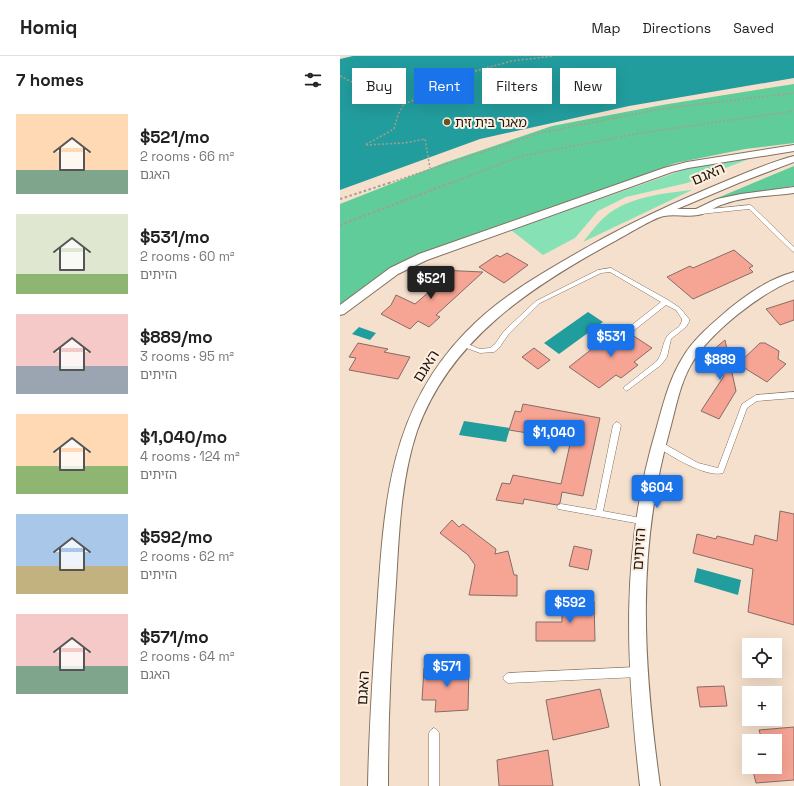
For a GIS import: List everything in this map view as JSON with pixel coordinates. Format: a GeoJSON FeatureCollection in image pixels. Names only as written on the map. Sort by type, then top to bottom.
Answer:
{"type":"FeatureCollection","features":[{"type":"Feature","properties":{"kind":"street"},"geometry":{"type":"LineString","coordinates":[[340,311],[394,271],[423,257],[668,170],[687,165],[794,148]]}},
{"type":"Feature","properties":{"kind":"street","name":"האגם"},"geometry":{"type":"LineString","coordinates":[[378,786],[382,669],[393,512],[399,474],[407,441],[419,411],[433,383],[463,344],[493,314],[543,278],[600,244],[662,213],[742,178],[794,159]]}},
{"type":"Feature","properties":{"kind":"street"},"geometry":{"type":"LineString","coordinates":[[662,213],[698,212],[721,201],[741,196],[794,190]]}},
{"type":"Feature","properties":{"kind":"street","name":"הזיתים"},"geometry":{"type":"LineString","coordinates":[[650,786],[638,672],[637,587],[641,521],[646,486],[657,444],[679,376],[697,347],[751,296],[771,285],[794,276]]}},
{"type":"Feature","properties":{"kind":"lane"},"geometry":{"type":"LineString","coordinates":[[698,212],[750,207],[794,250]]}},
{"type":"Feature","properties":{"kind":"lane"},"geometry":{"type":"LineString","coordinates":[[463,344],[480,351],[492,350],[497,346],[506,333],[538,302],[606,269],[615,272],[666,301],[678,309],[686,318],[684,326],[670,337],[661,360],[626,388]]}},
{"type":"Feature","properties":{"kind":"lane"},"geometry":{"type":"LineString","coordinates":[[630,330],[666,301]]}},
{"type":"Feature","properties":{"kind":"lane"},"geometry":{"type":"LineString","coordinates":[[657,444],[693,465],[705,470],[720,471],[744,406],[756,398],[794,395]]}},
{"type":"Feature","properties":{"kind":"lane"},"geometry":{"type":"LineString","coordinates":[[599,514],[617,425]]}},
{"type":"Feature","properties":{"kind":"lane"},"geometry":{"type":"LineString","coordinates":[[561,507],[641,521]]}},
{"type":"Feature","properties":{"kind":"lane"},"geometry":{"type":"LineString","coordinates":[[508,678],[638,672]]}},
{"type":"Feature","properties":{"kind":"lane"},"geometry":{"type":"LineString","coordinates":[[434,733],[434,786]]}},
{"type":"Feature","properties":{"kind":"path"},"geometry":{"type":"LineString","coordinates":[[406,103],[414,100],[424,90],[438,82],[512,61],[554,56]]}},
{"type":"Feature","properties":{"kind":"path"},"geometry":{"type":"LineString","coordinates":[[340,76],[352,82]]}},
{"type":"Feature","properties":{"kind":"path"},"geometry":{"type":"LineString","coordinates":[[340,199],[430,168],[540,133],[660,110],[794,93]]}},
{"type":"Feature","properties":{"kind":"path"},"geometry":{"type":"LineString","coordinates":[[404,104],[398,115],[394,129],[382,137],[365,145],[405,142],[425,138],[430,168]]}},
{"type":"Feature","properties":{"kind":"path"},"geometry":{"type":"LineString","coordinates":[[340,225],[521,156],[641,132],[794,111]]}},
{"type":"Feature","properties":{"kind":"green space"},"geometry":{"type":"Polygon","coordinates":[[[794,84],[794,143],[745,149],[676,163],[398,264],[340,305],[340,204],[444,163],[552,126],[662,105],[794,84]]]}},
{"type":"Feature","properties":{"kind":"green space"},"geometry":{"type":"Polygon","coordinates":[[[754,157],[687,183],[626,197],[598,211],[575,238],[543,255],[511,230],[689,168],[754,157]]]}},
{"type":"Feature","properties":{"kind":"green space"},"geometry":{"type":"Polygon","coordinates":[[[794,166],[794,186],[715,199],[794,166]]]}},
{"type":"Feature","properties":{"kind":"green space"},"geometry":{"type":"Polygon","coordinates":[[[692,190],[583,242],[603,219],[625,204],[647,197],[692,190]]]}},
{"type":"Feature","properties":{"kind":"water","name":"מאגר בית זית"},"geometry":{"type":"Polygon","coordinates":[[[353,56],[794,56],[794,78],[629,106],[480,139],[340,190],[340,59],[353,56]]]}},
{"type":"Feature","properties":{"kind":"water"},"geometry":{"type":"Polygon","coordinates":[[[588,312],[603,322],[559,354],[544,343],[588,312]]]}},
{"type":"Feature","properties":{"kind":"water"},"geometry":{"type":"Polygon","coordinates":[[[359,327],[376,333],[370,340],[352,334],[359,327]]]}},
{"type":"Feature","properties":{"kind":"water"},"geometry":{"type":"Polygon","coordinates":[[[464,421],[510,428],[506,442],[459,435],[464,421]]]}},
{"type":"Feature","properties":{"kind":"water"},"geometry":{"type":"Polygon","coordinates":[[[697,568],[741,580],[738,595],[694,582],[697,568]]]}},
{"type":"Feature","properties":{"kind":"building"},"geometry":{"type":"Polygon","coordinates":[[[734,250],[753,266],[749,268],[753,272],[693,299],[667,277],[690,266],[693,268],[734,250]]]}},
{"type":"Feature","properties":{"kind":"building"},"geometry":{"type":"Polygon","coordinates":[[[507,253],[528,265],[504,283],[479,267],[497,255],[500,257],[507,253]]]}},
{"type":"Feature","properties":{"kind":"building"},"geometry":{"type":"Polygon","coordinates":[[[439,270],[483,272],[436,315],[440,317],[429,327],[418,321],[410,329],[381,314],[391,305],[396,295],[415,304],[436,286],[439,270]]]}},
{"type":"Feature","properties":{"kind":"building"},"geometry":{"type":"Polygon","coordinates":[[[794,300],[794,320],[780,325],[766,309],[794,300]]]}},
{"type":"Feature","properties":{"kind":"building"},"geometry":{"type":"Polygon","coordinates":[[[620,327],[652,348],[634,362],[638,365],[621,378],[616,375],[599,388],[569,367],[620,327]]]}},
{"type":"Feature","properties":{"kind":"building"},"geometry":{"type":"Polygon","coordinates":[[[725,340],[736,391],[719,419],[701,411],[724,376],[700,361],[725,340]]]}},
{"type":"Feature","properties":{"kind":"building"},"geometry":{"type":"Polygon","coordinates":[[[358,343],[388,349],[384,352],[410,357],[398,379],[349,370],[356,358],[349,357],[358,343]]]}},
{"type":"Feature","properties":{"kind":"building"},"geometry":{"type":"Polygon","coordinates":[[[760,343],[765,343],[779,351],[778,359],[786,364],[767,382],[738,364],[760,343]]]}},
{"type":"Feature","properties":{"kind":"building"},"geometry":{"type":"Polygon","coordinates":[[[534,348],[550,360],[538,369],[522,357],[534,348]]]}},
{"type":"Feature","properties":{"kind":"building"},"geometry":{"type":"Polygon","coordinates":[[[523,404],[600,418],[583,496],[562,492],[560,503],[557,505],[524,499],[523,504],[496,500],[502,483],[510,484],[513,475],[561,484],[571,440],[509,430],[515,411],[521,412],[523,404]]]}},
{"type":"Feature","properties":{"kind":"building"},"geometry":{"type":"Polygon","coordinates":[[[780,511],[794,514],[794,625],[748,612],[753,569],[693,553],[697,534],[716,539],[717,536],[753,545],[755,535],[777,541],[780,511]]]}},
{"type":"Feature","properties":{"kind":"building"},"geometry":{"type":"Polygon","coordinates":[[[452,520],[459,527],[463,524],[496,549],[495,554],[508,551],[514,575],[517,575],[517,596],[469,595],[475,565],[468,555],[440,533],[452,520]]]}},
{"type":"Feature","properties":{"kind":"building"},"geometry":{"type":"Polygon","coordinates":[[[574,546],[592,550],[588,570],[569,566],[574,546]]]}},
{"type":"Feature","properties":{"kind":"building"},"geometry":{"type":"Polygon","coordinates":[[[562,601],[594,601],[595,641],[536,641],[536,622],[562,622],[562,601]]]}},
{"type":"Feature","properties":{"kind":"building"},"geometry":{"type":"Polygon","coordinates":[[[469,666],[468,710],[435,712],[436,700],[422,700],[424,668],[469,666]]]}},
{"type":"Feature","properties":{"kind":"building"},"geometry":{"type":"Polygon","coordinates":[[[724,686],[727,706],[700,707],[697,687],[724,686]]]}},
{"type":"Feature","properties":{"kind":"building"},"geometry":{"type":"Polygon","coordinates":[[[600,689],[609,727],[553,740],[546,700],[600,689]]]}},
{"type":"Feature","properties":{"kind":"building"},"geometry":{"type":"Polygon","coordinates":[[[794,727],[794,780],[756,783],[754,774],[782,774],[782,734],[760,734],[759,730],[794,727]]]}},
{"type":"Feature","properties":{"kind":"building"},"geometry":{"type":"Polygon","coordinates":[[[548,750],[553,786],[499,786],[497,760],[548,750]]]}},
{"type":"Feature","properties":{"kind":"place","name":"מאגר בית זית"},"geometry":{"type":"Point","coordinates":[447,122]}}]}
